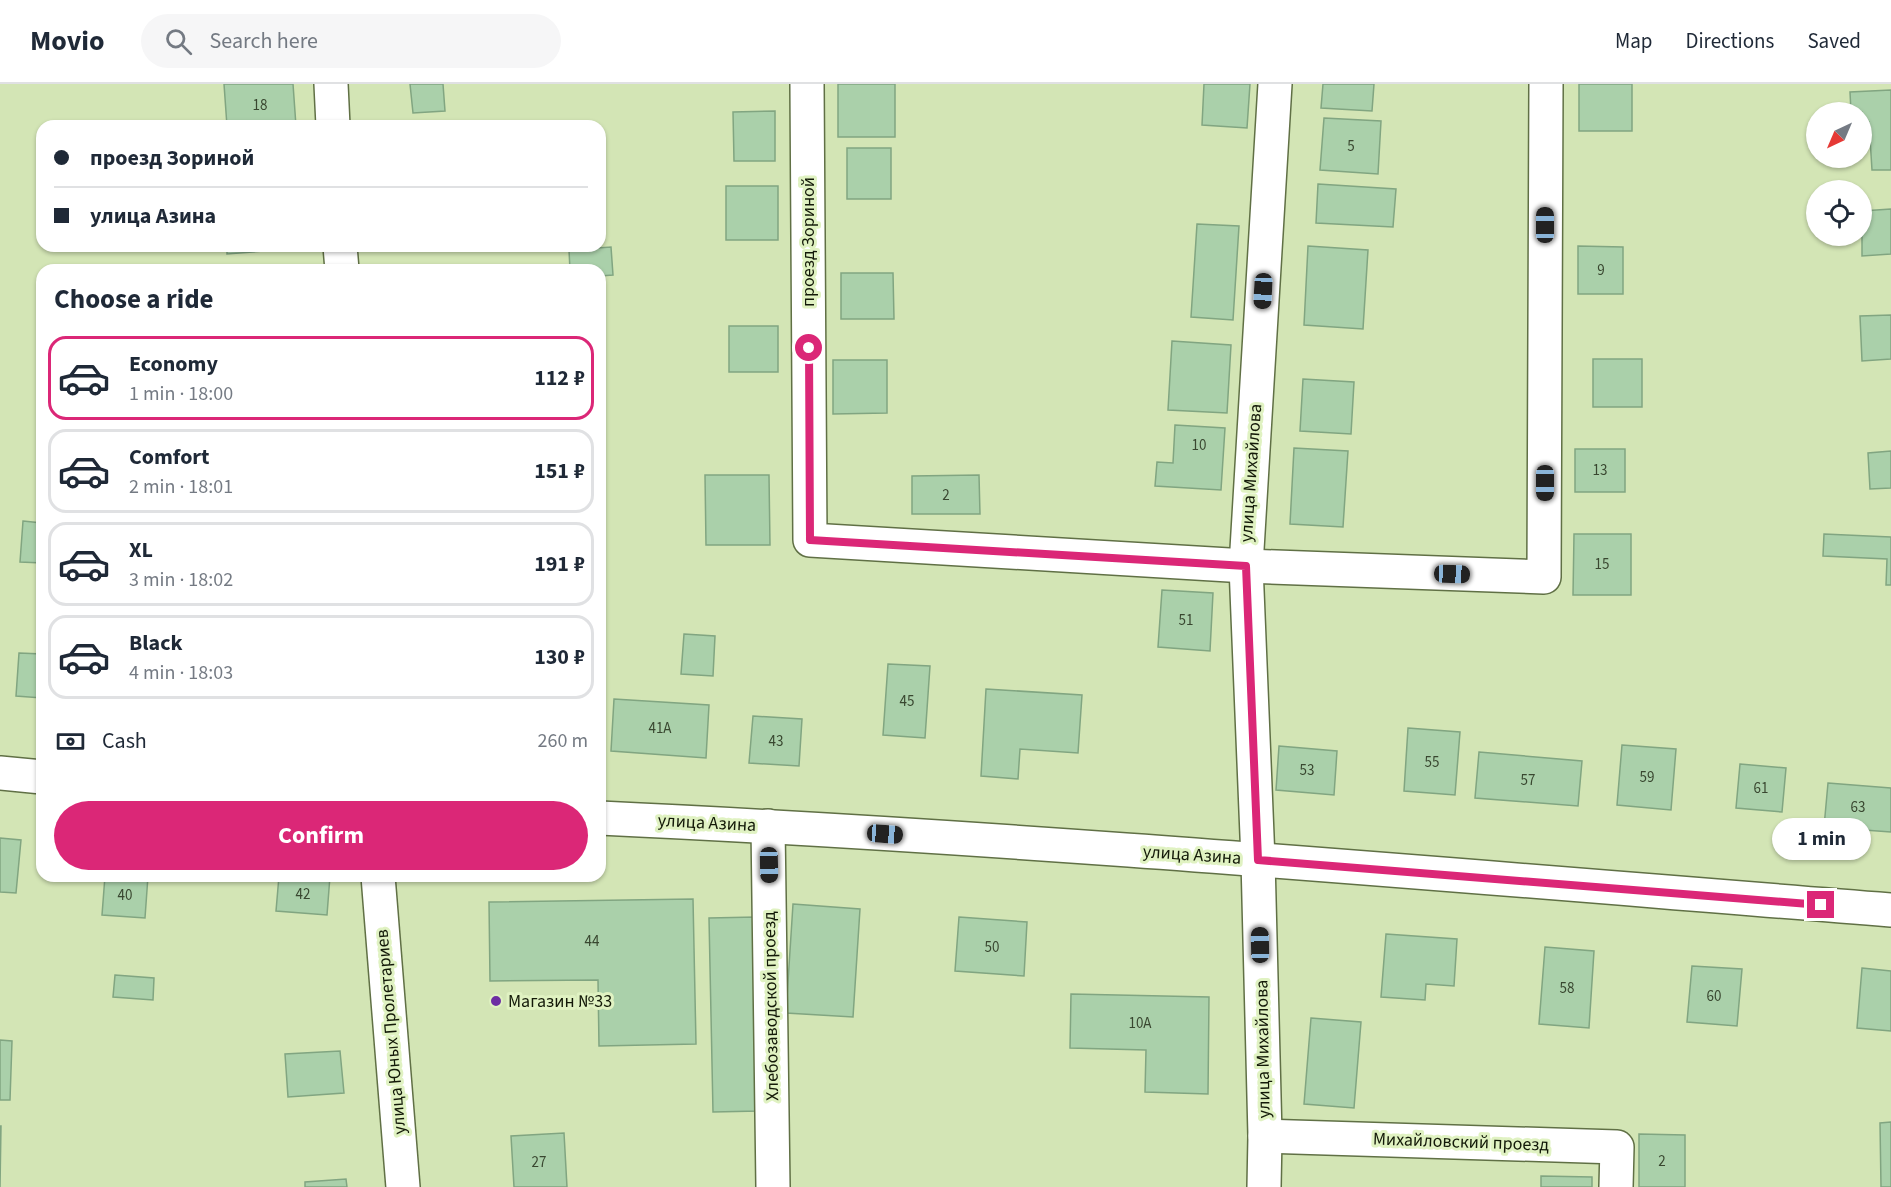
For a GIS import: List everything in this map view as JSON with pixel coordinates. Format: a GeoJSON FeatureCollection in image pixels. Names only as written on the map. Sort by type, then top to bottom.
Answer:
{"type":"FeatureCollection","features":[{"type":"Feature","properties":{"kind":"street"},"geometry":{"type":"LineString","coordinates":[[331,84],[333,120]]}},
{"type":"Feature","properties":{"kind":"street","name":"проезд Зориной"},"geometry":{"type":"LineString","coordinates":[[807,84],[810,540],[1246,566]]}},
{"type":"Feature","properties":{"kind":"street","name":"улица Михайлова"},"geometry":{"type":"LineString","coordinates":[[1263,1187],[1265,1136],[1258,860],[1246,566],[1275,84]]}},
{"type":"Feature","properties":{"kind":"street"},"geometry":{"type":"LineString","coordinates":[[1246,566],[1544,577],[1546,84]]}},
{"type":"Feature","properties":{"kind":"street"},"geometry":{"type":"LineString","coordinates":[[0,773],[36,776]]}},
{"type":"Feature","properties":{"kind":"street","name":"улица Азина"},"geometry":{"type":"LineString","coordinates":[[606,818],[768,826],[1258,860],[1891,910]]}},
{"type":"Feature","properties":{"kind":"street","name":"Хлебозаводской проезд"},"geometry":{"type":"LineString","coordinates":[[768,826],[773,1187]]}},
{"type":"Feature","properties":{"kind":"street","name":"улица Юных Пролетариев"},"geometry":{"type":"LineString","coordinates":[[379,882],[404,1187]]}},
{"type":"Feature","properties":{"kind":"street","name":"Михайловский проезд"},"geometry":{"type":"LineString","coordinates":[[1265,1136],[1617,1147],[1616,1187]]}},
{"type":"Feature","properties":{"kind":"building"},"geometry":{"type":"Polygon","coordinates":[[[224,84],[293,84],[296,120],[227,120],[224,84]]]}},
{"type":"Feature","properties":{"kind":"building"},"geometry":{"type":"Polygon","coordinates":[[[410,84],[443,84],[445,111],[413,113],[410,84]]]}},
{"type":"Feature","properties":{"kind":"building"},"geometry":{"type":"Polygon","coordinates":[[[838,84],[895,84],[895,137],[838,137],[838,84]]]}},
{"type":"Feature","properties":{"kind":"building"},"geometry":{"type":"Polygon","coordinates":[[[1204,84],[1250,84],[1247,128],[1202,125],[1204,84]]]}},
{"type":"Feature","properties":{"kind":"building"},"geometry":{"type":"Polygon","coordinates":[[[1323,84],[1374,84],[1372,111],[1321,108],[1323,84]]]}},
{"type":"Feature","properties":{"kind":"building"},"geometry":{"type":"Polygon","coordinates":[[[1579,84],[1632,84],[1632,131],[1579,131],[1579,84]]]}},
{"type":"Feature","properties":{"kind":"building"},"geometry":{"type":"Polygon","coordinates":[[[1891,90],[1891,170],[1872,170],[1872,102],[1850,102],[1850,92],[1891,90]]]}},
{"type":"Feature","properties":{"kind":"building"},"geometry":{"type":"Polygon","coordinates":[[[775,111],[775,161],[734,161],[733,112],[775,111]]]}},
{"type":"Feature","properties":{"kind":"building"},"geometry":{"type":"Polygon","coordinates":[[[1324,118],[1381,121],[1378,174],[1320,170],[1324,118]]]}},
{"type":"Feature","properties":{"kind":"building"},"geometry":{"type":"Polygon","coordinates":[[[847,148],[891,148],[891,199],[847,199],[847,148]]]}},
{"type":"Feature","properties":{"kind":"building"},"geometry":{"type":"Polygon","coordinates":[[[1318,184],[1396,189],[1393,227],[1316,223],[1318,184]]]}},
{"type":"Feature","properties":{"kind":"building"},"geometry":{"type":"Polygon","coordinates":[[[726,186],[778,186],[778,240],[726,240],[726,186]]]}},
{"type":"Feature","properties":{"kind":"building"},"geometry":{"type":"Polygon","coordinates":[[[1891,209],[1891,254],[1862,256],[1862,246],[1872,246],[1872,210],[1891,209]]]}},
{"type":"Feature","properties":{"kind":"building"},"geometry":{"type":"Polygon","coordinates":[[[1197,224],[1239,226],[1233,320],[1191,317],[1197,224]]]}},
{"type":"Feature","properties":{"kind":"building"},"geometry":{"type":"Polygon","coordinates":[[[1308,246],[1368,250],[1363,329],[1304,325],[1308,246]]]}},
{"type":"Feature","properties":{"kind":"building"},"geometry":{"type":"Polygon","coordinates":[[[1578,246],[1623,247],[1623,294],[1578,294],[1578,246]]]}},
{"type":"Feature","properties":{"kind":"building"},"geometry":{"type":"Polygon","coordinates":[[[606,247],[611,247],[613,275],[606,276],[606,264],[570,264],[569,252],[606,252],[606,247]]]}},
{"type":"Feature","properties":{"kind":"building"},"geometry":{"type":"Polygon","coordinates":[[[227,252],[252,252],[227,254],[227,252]]]}},
{"type":"Feature","properties":{"kind":"building"},"geometry":{"type":"Polygon","coordinates":[[[841,273],[893,273],[894,319],[841,319],[841,273]]]}},
{"type":"Feature","properties":{"kind":"building"},"geometry":{"type":"Polygon","coordinates":[[[1891,315],[1891,359],[1862,361],[1860,316],[1891,315]]]}},
{"type":"Feature","properties":{"kind":"building"},"geometry":{"type":"Polygon","coordinates":[[[729,326],[778,326],[778,372],[729,372],[729,326]]]}},
{"type":"Feature","properties":{"kind":"building"},"geometry":{"type":"Polygon","coordinates":[[[1172,341],[1231,345],[1227,413],[1168,410],[1172,341]]]}},
{"type":"Feature","properties":{"kind":"building"},"geometry":{"type":"Polygon","coordinates":[[[1593,359],[1642,359],[1642,407],[1593,407],[1593,359]]]}},
{"type":"Feature","properties":{"kind":"building"},"geometry":{"type":"Polygon","coordinates":[[[833,360],[887,360],[887,413],[833,414],[833,360]]]}},
{"type":"Feature","properties":{"kind":"building"},"geometry":{"type":"Polygon","coordinates":[[[1303,379],[1354,382],[1351,434],[1300,431],[1303,379]]]}},
{"type":"Feature","properties":{"kind":"building"},"geometry":{"type":"Polygon","coordinates":[[[1175,425],[1225,428],[1221,490],[1155,486],[1157,462],[1173,463],[1175,425]]]}},
{"type":"Feature","properties":{"kind":"building"},"geometry":{"type":"Polygon","coordinates":[[[1294,448],[1348,451],[1343,527],[1290,524],[1294,448]]]}},
{"type":"Feature","properties":{"kind":"building"},"geometry":{"type":"Polygon","coordinates":[[[1575,449],[1625,449],[1625,492],[1575,492],[1575,449]]]}},
{"type":"Feature","properties":{"kind":"building"},"geometry":{"type":"Polygon","coordinates":[[[1891,451],[1891,488],[1870,489],[1868,453],[1891,451]]]}},
{"type":"Feature","properties":{"kind":"building"},"geometry":{"type":"Polygon","coordinates":[[[705,475],[769,475],[770,545],[706,545],[705,475]]]}},
{"type":"Feature","properties":{"kind":"building"},"geometry":{"type":"Polygon","coordinates":[[[979,475],[980,514],[912,514],[912,476],[979,475]]]}},
{"type":"Feature","properties":{"kind":"building"},"geometry":{"type":"Polygon","coordinates":[[[23,521],[36,522],[36,563],[20,562],[23,521]]]}},
{"type":"Feature","properties":{"kind":"building"},"geometry":{"type":"Polygon","coordinates":[[[1574,534],[1631,534],[1631,595],[1573,595],[1574,534]]]}},
{"type":"Feature","properties":{"kind":"building"},"geometry":{"type":"Polygon","coordinates":[[[1824,534],[1891,537],[1891,585],[1886,585],[1887,559],[1823,556],[1824,534]]]}},
{"type":"Feature","properties":{"kind":"building"},"geometry":{"type":"Polygon","coordinates":[[[1162,590],[1213,593],[1210,651],[1158,647],[1162,590]]]}},
{"type":"Feature","properties":{"kind":"building"},"geometry":{"type":"Polygon","coordinates":[[[684,634],[715,636],[713,676],[681,674],[684,634]]]}},
{"type":"Feature","properties":{"kind":"building"},"geometry":{"type":"Polygon","coordinates":[[[19,653],[36,654],[36,698],[16,696],[19,653]]]}},
{"type":"Feature","properties":{"kind":"building"},"geometry":{"type":"Polygon","coordinates":[[[888,664],[930,666],[925,738],[883,735],[888,664]]]}},
{"type":"Feature","properties":{"kind":"building"},"geometry":{"type":"Polygon","coordinates":[[[986,689],[1082,695],[1078,753],[1020,749],[1018,779],[981,776],[986,689]]]}},
{"type":"Feature","properties":{"kind":"building"},"geometry":{"type":"Polygon","coordinates":[[[614,699],[709,705],[706,758],[611,751],[614,699]]]}},
{"type":"Feature","properties":{"kind":"building"},"geometry":{"type":"Polygon","coordinates":[[[753,716],[802,719],[799,766],[749,763],[753,716]]]}},
{"type":"Feature","properties":{"kind":"building"},"geometry":{"type":"Polygon","coordinates":[[[1408,728],[1460,732],[1455,795],[1404,791],[1408,728]]]}},
{"type":"Feature","properties":{"kind":"building"},"geometry":{"type":"Polygon","coordinates":[[[1622,745],[1676,749],[1671,810],[1617,805],[1622,745]]]}},
{"type":"Feature","properties":{"kind":"building"},"geometry":{"type":"Polygon","coordinates":[[[1279,746],[1337,751],[1334,795],[1276,790],[1279,746]]]}},
{"type":"Feature","properties":{"kind":"building"},"geometry":{"type":"Polygon","coordinates":[[[1479,752],[1582,761],[1578,806],[1475,798],[1479,752]]]}},
{"type":"Feature","properties":{"kind":"building"},"geometry":{"type":"Polygon","coordinates":[[[1740,764],[1786,768],[1782,812],[1736,808],[1740,764]]]}},
{"type":"Feature","properties":{"kind":"building"},"geometry":{"type":"Polygon","coordinates":[[[1828,783],[1891,788],[1891,832],[1824,827],[1828,783]]]}},
{"type":"Feature","properties":{"kind":"building"},"geometry":{"type":"Polygon","coordinates":[[[0,838],[21,840],[16,893],[0,892],[0,838]]]}},
{"type":"Feature","properties":{"kind":"building"},"geometry":{"type":"Polygon","coordinates":[[[105,882],[148,882],[145,918],[102,915],[105,882]]]}},
{"type":"Feature","properties":{"kind":"building"},"geometry":{"type":"Polygon","coordinates":[[[278,882],[330,882],[327,915],[276,911],[278,882]]]}},
{"type":"Feature","properties":{"kind":"building"},"geometry":{"type":"Polygon","coordinates":[[[693,899],[696,1044],[599,1046],[598,980],[490,981],[489,902],[693,899]]]}},
{"type":"Feature","properties":{"kind":"building"},"geometry":{"type":"Polygon","coordinates":[[[793,904],[860,909],[853,1017],[786,1013],[793,904]]]}},
{"type":"Feature","properties":{"kind":"building"},"geometry":{"type":"Polygon","coordinates":[[[756,917],[759,1111],[713,1112],[709,918],[756,917]]]}},
{"type":"Feature","properties":{"kind":"building"},"geometry":{"type":"Polygon","coordinates":[[[959,917],[1027,922],[1024,976],[955,971],[959,917]]]}},
{"type":"Feature","properties":{"kind":"building"},"geometry":{"type":"Polygon","coordinates":[[[1386,934],[1457,939],[1454,986],[1426,984],[1425,1000],[1381,997],[1386,934]]]}},
{"type":"Feature","properties":{"kind":"building"},"geometry":{"type":"Polygon","coordinates":[[[1545,947],[1594,951],[1589,1028],[1539,1024],[1545,947]]]}},
{"type":"Feature","properties":{"kind":"building"},"geometry":{"type":"Polygon","coordinates":[[[1692,966],[1742,969],[1737,1026],[1687,1022],[1692,966]]]}},
{"type":"Feature","properties":{"kind":"building"},"geometry":{"type":"Polygon","coordinates":[[[1862,968],[1891,971],[1891,1031],[1857,1028],[1862,968]]]}},
{"type":"Feature","properties":{"kind":"building"},"geometry":{"type":"Polygon","coordinates":[[[115,975],[154,978],[153,1000],[113,997],[115,975]]]}},
{"type":"Feature","properties":{"kind":"building"},"geometry":{"type":"Polygon","coordinates":[[[1071,994],[1209,997],[1208,1094],[1145,1092],[1146,1050],[1070,1048],[1071,994]]]}},
{"type":"Feature","properties":{"kind":"building"},"geometry":{"type":"Polygon","coordinates":[[[1311,1018],[1361,1022],[1354,1108],[1304,1104],[1311,1018]]]}},
{"type":"Feature","properties":{"kind":"building"},"geometry":{"type":"Polygon","coordinates":[[[0,1040],[12,1041],[10,1100],[0,1100],[0,1040]]]}},
{"type":"Feature","properties":{"kind":"building"},"geometry":{"type":"Polygon","coordinates":[[[340,1051],[344,1093],[288,1097],[285,1054],[340,1051]]]}},
{"type":"Feature","properties":{"kind":"building"},"geometry":{"type":"Polygon","coordinates":[[[1891,1122],[1891,1187],[1881,1187],[1880,1123],[1891,1122]]]}},
{"type":"Feature","properties":{"kind":"building"},"geometry":{"type":"Polygon","coordinates":[[[0,1126],[1,1126],[0,1187],[0,1126]]]}},
{"type":"Feature","properties":{"kind":"building"},"geometry":{"type":"Polygon","coordinates":[[[564,1133],[567,1187],[514,1187],[511,1136],[564,1133]]]}},
{"type":"Feature","properties":{"kind":"building"},"geometry":{"type":"Polygon","coordinates":[[[1639,1134],[1685,1135],[1685,1187],[1639,1187],[1639,1134]]]}},
{"type":"Feature","properties":{"kind":"building"},"geometry":{"type":"Polygon","coordinates":[[[1541,1176],[1592,1177],[1592,1187],[1541,1187],[1541,1176]]]}},
{"type":"Feature","properties":{"kind":"building"},"geometry":{"type":"Polygon","coordinates":[[[346,1179],[347,1187],[305,1187],[305,1182],[346,1179]]]}},
{"type":"Feature","properties":{"kind":"place","name":"Магазин №33"},"geometry":{"type":"Point","coordinates":[496,1001]}},
{"type":"Feature","properties":{"kind":"route"},"geometry":{"type":"LineString","coordinates":[[809,348],[810,540],[1246,566],[1258,860],[1821,905]]}}]}
